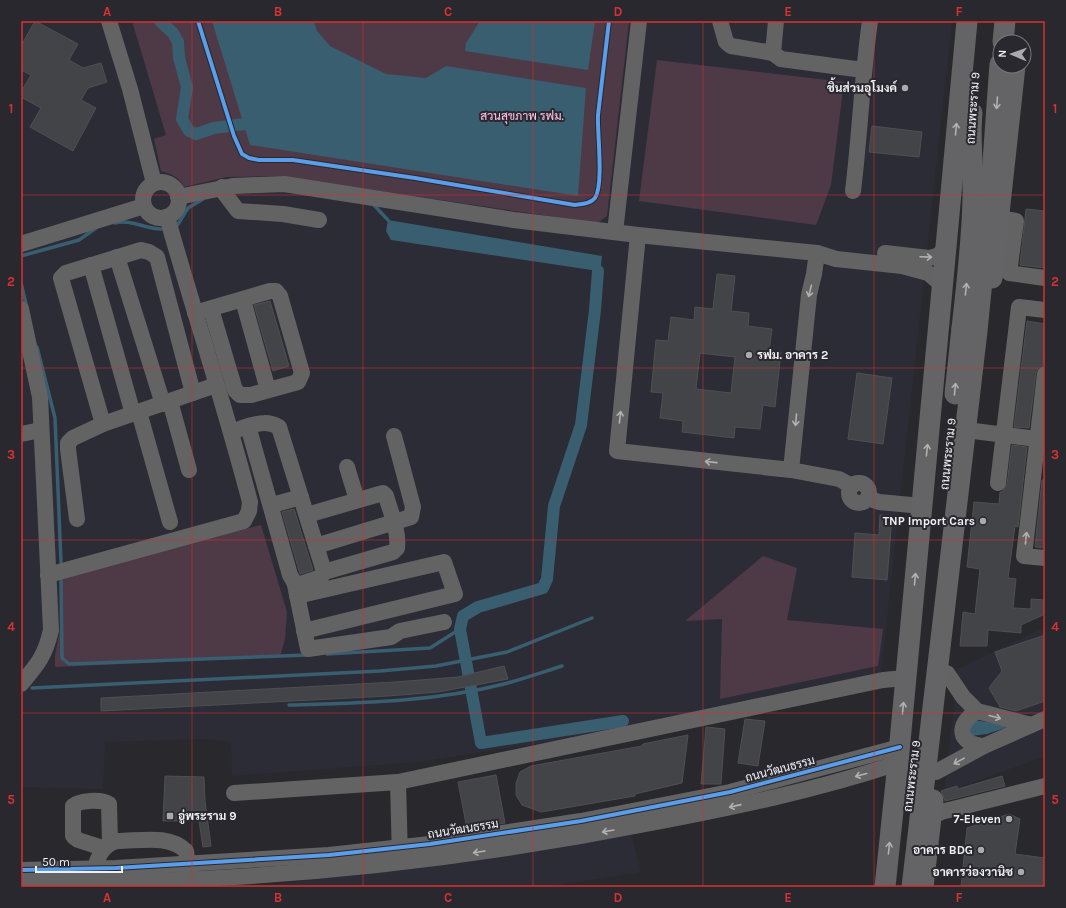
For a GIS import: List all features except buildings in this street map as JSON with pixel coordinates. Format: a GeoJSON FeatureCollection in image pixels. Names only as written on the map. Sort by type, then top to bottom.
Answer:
{"type":"FeatureCollection","features":[{"type":"Feature","properties":{"kind":"main road","name":"ถนนพระราม 9"},"geometry":{"type":"LineString","coordinates":[[885,887],[899,755],[967,21]]}},
{"type":"Feature","properties":{"kind":"main road","name":"ถนนพระราม 9"},"geometry":{"type":"LineString","coordinates":[[899,887],[972,232],[973,196],[970,137],[981,21]]}},
{"type":"Feature","properties":{"kind":"main road"},"geometry":{"type":"LineString","coordinates":[[1004,34],[1005,21]]}},
{"type":"Feature","properties":{"kind":"main road"},"geometry":{"type":"LineString","coordinates":[[1018,34],[1020,21]]}},
{"type":"Feature","properties":{"kind":"main road","name":"ถนนพระราม 9"},"geometry":{"type":"LineString","coordinates":[[912,887],[977,331],[991,190],[999,74]]}},
{"type":"Feature","properties":{"kind":"main road","name":"ถนนพระราม 9"},"geometry":{"type":"LineString","coordinates":[[923,887],[1014,74]]}},
{"type":"Feature","properties":{"kind":"main road"},"geometry":{"type":"LineString","coordinates":[[933,391],[970,137]]}},
{"type":"Feature","properties":{"kind":"main road"},"geometry":{"type":"LineString","coordinates":[[899,755],[939,742]]}},
{"type":"Feature","properties":{"kind":"street"},"geometry":{"type":"LineString","coordinates":[[109,21],[130,89],[154,183]]}},
{"type":"Feature","properties":{"kind":"street"},"geometry":{"type":"LineString","coordinates":[[615,232],[640,21]]}},
{"type":"Feature","properties":{"kind":"street"},"geometry":{"type":"LineString","coordinates":[[720,21],[726,42],[731,46],[773,53],[781,59],[863,70]]}},
{"type":"Feature","properties":{"kind":"street"},"geometry":{"type":"LineString","coordinates":[[773,53],[776,21]]}},
{"type":"Feature","properties":{"kind":"street"},"geometry":{"type":"LineString","coordinates":[[853,191],[860,140],[863,70],[870,21]]}},
{"type":"Feature","properties":{"kind":"street"},"geometry":{"type":"LineString","coordinates":[[162,182],[169,184],[176,189],[178,197],[176,208],[167,216],[153,216],[144,206],[143,197],[145,191],[154,183],[162,182]]}},
{"type":"Feature","properties":{"kind":"street"},"geometry":{"type":"LineString","coordinates":[[178,197],[222,187],[259,184],[284,184],[498,218],[638,235],[817,253],[836,259],[902,266],[928,272],[942,285]]}},
{"type":"Feature","properties":{"kind":"street"},"geometry":{"type":"LineString","coordinates":[[222,187],[225,194],[238,211],[283,214],[319,220]]}},
{"type":"Feature","properties":{"kind":"street"},"geometry":{"type":"LineString","coordinates":[[21,244],[144,206]]}},
{"type":"Feature","properties":{"kind":"street"},"geometry":{"type":"LineString","coordinates":[[48,575],[244,521],[249,511],[250,502],[232,432],[216,385],[167,216]]}},
{"type":"Feature","properties":{"kind":"street"},"geometry":{"type":"LineString","coordinates":[[999,218],[1016,221],[1009,273],[1045,278]]}},
{"type":"Feature","properties":{"kind":"street"},"geometry":{"type":"LineString","coordinates":[[638,235],[617,451],[791,470],[839,479],[852,486],[849,493],[852,500],[860,503],[868,498],[879,502],[922,506]]}},
{"type":"Feature","properties":{"kind":"street"},"geometry":{"type":"LineString","coordinates":[[103,424],[61,278],[66,273],[141,250],[149,252],[157,258],[193,393]]}},
{"type":"Feature","properties":{"kind":"street"},"geometry":{"type":"LineString","coordinates":[[817,253],[832,251],[879,252],[929,258],[937,256],[945,250]]}},
{"type":"Feature","properties":{"kind":"street"},"geometry":{"type":"LineString","coordinates":[[791,470],[808,295],[814,274],[817,253]]}},
{"type":"Feature","properties":{"kind":"street"},"geometry":{"type":"LineString","coordinates":[[117,257],[189,470]]}},
{"type":"Feature","properties":{"kind":"street"},"geometry":{"type":"LineString","coordinates":[[91,265],[170,522]]}},
{"type":"Feature","properties":{"kind":"street"},"geometry":{"type":"LineString","coordinates":[[195,313],[270,291],[276,292],[280,296],[302,373],[298,382],[251,395],[240,395],[235,390],[211,309]]}},
{"type":"Feature","properties":{"kind":"street"},"geometry":{"type":"LineString","coordinates":[[243,300],[268,390]]}},
{"type":"Feature","properties":{"kind":"street"},"geometry":{"type":"LineString","coordinates":[[998,483],[1019,307],[1045,310]]}},
{"type":"Feature","properties":{"kind":"street"},"geometry":{"type":"LineString","coordinates":[[21,309],[40,397],[51,630],[46,650],[35,668],[21,684]]}},
{"type":"Feature","properties":{"kind":"street"},"geometry":{"type":"LineString","coordinates":[[1045,374],[1041,440],[1024,556],[1045,558]]}},
{"type":"Feature","properties":{"kind":"street"},"geometry":{"type":"LineString","coordinates":[[77,519],[68,443],[73,438],[103,424],[216,385]]}},
{"type":"Feature","properties":{"kind":"street"},"geometry":{"type":"LineString","coordinates":[[232,432],[262,422],[272,423],[279,427],[324,572]]}},
{"type":"Feature","properties":{"kind":"street"},"geometry":{"type":"LineString","coordinates":[[248,426],[295,589],[308,649],[391,637],[400,631],[444,622]]}},
{"type":"Feature","properties":{"kind":"street"},"geometry":{"type":"LineString","coordinates":[[21,434],[41,430]]}},
{"type":"Feature","properties":{"kind":"street"},"geometry":{"type":"LineString","coordinates":[[974,430],[1041,440]]}},
{"type":"Feature","properties":{"kind":"street"},"geometry":{"type":"LineString","coordinates":[[316,546],[411,517],[413,513],[394,436]]}},
{"type":"Feature","properties":{"kind":"street"},"geometry":{"type":"LineString","coordinates":[[347,467],[357,500]]}},
{"type":"Feature","properties":{"kind":"street"},"geometry":{"type":"LineString","coordinates":[[295,589],[300,584],[321,577],[324,572],[393,552],[397,548],[398,541],[394,523],[386,496],[383,493],[307,515]]}},
{"type":"Feature","properties":{"kind":"street"},"geometry":{"type":"LineString","coordinates":[[272,505],[301,496]]}},
{"type":"Feature","properties":{"kind":"street"},"geometry":{"type":"LineString","coordinates":[[295,589],[444,562],[455,594],[304,631]]}},
{"type":"Feature","properties":{"kind":"street"},"geometry":{"type":"LineString","coordinates":[[948,673],[963,697],[977,711],[1038,722]]}},
{"type":"Feature","properties":{"kind":"street"},"geometry":{"type":"LineString","coordinates":[[234,793],[398,782],[883,680],[905,678]]}},
{"type":"Feature","properties":{"kind":"street"},"geometry":{"type":"LineString","coordinates":[[977,711],[968,717],[963,724],[963,732],[968,741],[975,745],[984,746]]}},
{"type":"Feature","properties":{"kind":"street"},"geometry":{"type":"LineString","coordinates":[[936,772],[984,746],[1038,722]]}},
{"type":"Feature","properties":{"kind":"street","name":"ถนนวัฒนธรรม"},"geometry":{"type":"LineString","coordinates":[[21,870],[94,875],[158,884],[189,871],[400,847],[581,821],[730,792],[899,755]]}},
{"type":"Feature","properties":{"kind":"street","name":"ถนนวัฒนธรรม"},"geometry":{"type":"LineString","coordinates":[[21,882],[94,875],[400,864],[608,832],[708,812],[796,791],[899,755]]}},
{"type":"Feature","properties":{"kind":"street"},"geometry":{"type":"LineString","coordinates":[[398,782],[400,864]]}},
{"type":"Feature","properties":{"kind":"street"},"geometry":{"type":"LineString","coordinates":[[931,817],[941,812],[1045,786]]}},
{"type":"Feature","properties":{"kind":"street"},"geometry":{"type":"LineString","coordinates":[[94,875],[106,846],[166,840],[178,844],[186,851],[189,871]]}},
{"type":"Feature","properties":{"kind":"shaded area"},"geometry":{"type":"Polygon","coordinates":[[[21,21],[952,21],[881,673],[613,732],[418,762],[232,776],[231,742],[207,739],[105,742],[103,789],[21,787],[21,21]]]}},
{"type":"Feature","properties":{"kind":"shaded area"},"geometry":{"type":"Polygon","coordinates":[[[1045,627],[1045,756],[944,793],[958,669],[1045,627]]]}},
{"type":"Feature","properties":{"kind":"shaded area"},"geometry":{"type":"Polygon","coordinates":[[[630,830],[641,872],[546,887],[222,887],[272,885],[414,867],[630,830]]]}},
{"type":"Feature","properties":{"kind":"green space","name":"สวนสุขภาพ รฟม."},"geometry":{"type":"Polygon","coordinates":[[[132,21],[629,21],[607,216],[599,222],[589,222],[278,176],[227,177],[184,187],[175,176],[161,171],[154,139],[166,135],[132,21]]]}},
{"type":"Feature","properties":{"kind":"green space"},"geometry":{"type":"Polygon","coordinates":[[[657,60],[844,82],[831,185],[816,225],[639,201],[657,60]]]}},
{"type":"Feature","properties":{"kind":"green space"},"geometry":{"type":"Polygon","coordinates":[[[261,525],[287,612],[285,639],[280,657],[55,667],[55,656],[63,612],[60,576],[261,525]]]}},
{"type":"Feature","properties":{"kind":"green space"},"geometry":{"type":"Polygon","coordinates":[[[763,556],[797,568],[787,620],[883,629],[878,666],[720,699],[722,619],[685,621],[763,556]]]}},
{"type":"Feature","properties":{"kind":"water"},"geometry":{"type":"Polygon","coordinates":[[[212,21],[314,21],[317,31],[330,46],[386,74],[426,78],[446,66],[586,88],[578,196],[250,145],[212,21]]]}},
{"type":"Feature","properties":{"kind":"water"},"geometry":{"type":"Polygon","coordinates":[[[480,21],[595,21],[588,70],[465,51],[466,43],[480,21]]]}},
{"type":"Feature","properties":{"kind":"water"},"geometry":{"type":"Polygon","coordinates":[[[388,220],[602,256],[601,265],[598,271],[391,240],[386,231],[388,220]]]}},
{"type":"Feature","properties":{"kind":"water"},"geometry":{"type":"Polygon","coordinates":[[[974,720],[1007,725],[1008,727],[987,734],[971,736],[969,722],[974,720]]]}},
{"type":"Feature","properties":{"kind":"waterway"},"geometry":{"type":"LineString","coordinates":[[160,21],[173,33],[178,42],[179,58],[187,87],[182,119],[189,131],[196,134],[214,128],[244,124]]}},
{"type":"Feature","properties":{"kind":"waterway"},"geometry":{"type":"LineString","coordinates":[[175,229],[188,208],[203,199]]}},
{"type":"Feature","properties":{"kind":"waterway"},"geometry":{"type":"LineString","coordinates":[[372,203],[388,220]]}},
{"type":"Feature","properties":{"kind":"waterway"},"geometry":{"type":"LineString","coordinates":[[115,223],[127,222],[149,228],[161,229]]}},
{"type":"Feature","properties":{"kind":"waterway"},"geometry":{"type":"LineString","coordinates":[[21,256],[79,240],[96,228]]}},
{"type":"Feature","properties":{"kind":"waterway"},"geometry":{"type":"LineString","coordinates":[[598,271],[595,310],[581,425],[554,506],[547,579],[543,588],[478,607],[463,616],[460,629],[481,743],[623,721]]}},
{"type":"Feature","properties":{"kind":"waterway"},"geometry":{"type":"LineString","coordinates":[[21,283],[27,308]]}},
{"type":"Feature","properties":{"kind":"waterway"},"geometry":{"type":"LineString","coordinates":[[37,347],[55,418],[61,562]]}},
{"type":"Feature","properties":{"kind":"waterway"},"geometry":{"type":"LineString","coordinates":[[61,581],[62,658],[69,664],[307,655]]}},
{"type":"Feature","properties":{"kind":"waterway"},"geometry":{"type":"LineString","coordinates":[[32,688],[380,671],[436,666],[507,652],[592,618]]}},
{"type":"Feature","properties":{"kind":"waterway"},"geometry":{"type":"LineString","coordinates":[[327,654],[430,648],[460,629]]}},
{"type":"Feature","properties":{"kind":"waterway"},"geometry":{"type":"LineString","coordinates":[[289,705],[397,700],[451,695],[504,684],[562,666]]}},
{"type":"Feature","properties":{"kind":"cycle path"},"geometry":{"type":"LineString","coordinates":[[198,21],[234,136],[242,154],[249,158],[259,160],[293,160],[415,178],[575,205],[591,201],[595,198],[598,191],[600,170],[598,115],[609,21]]}},
{"type":"Feature","properties":{"kind":"cycle path"},"geometry":{"type":"LineString","coordinates":[[21,870],[116,868],[329,855],[430,844],[581,821],[730,792],[900,747]]}},
{"type":"Feature","properties":{"kind":"place","name":"ชิ้นส่วนอุโมงค์"},"geometry":{"type":"Point","coordinates":[905,88]}},
{"type":"Feature","properties":{"kind":"place","name":"รฟม. อาคาร 2"},"geometry":{"type":"Point","coordinates":[749,355]}},
{"type":"Feature","properties":{"kind":"place","name":"TNP Import Cars"},"geometry":{"type":"Point","coordinates":[983,521]}},
{"type":"Feature","properties":{"kind":"place","name":"อู่พระราม 9"},"geometry":{"type":"Point","coordinates":[170,816]}},
{"type":"Feature","properties":{"kind":"place","name":"7-Eleven"},"geometry":{"type":"Point","coordinates":[1009,819]}},
{"type":"Feature","properties":{"kind":"place","name":"อาคาร BDG"},"geometry":{"type":"Point","coordinates":[981,850]}},
{"type":"Feature","properties":{"kind":"place","name":"อาคารว่องวานิช"},"geometry":{"type":"Point","coordinates":[1021,872]}}]}
